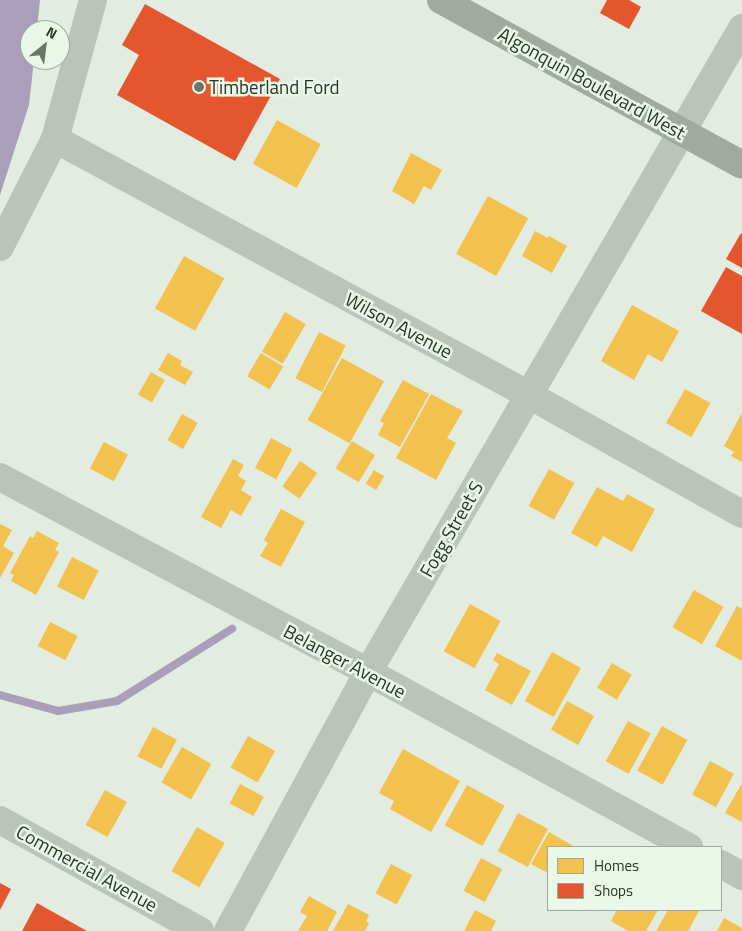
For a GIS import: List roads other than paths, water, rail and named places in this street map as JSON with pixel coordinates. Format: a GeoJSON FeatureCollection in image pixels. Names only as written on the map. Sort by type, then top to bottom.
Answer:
{"type":"FeatureCollection","features":[{"type":"Feature","properties":{"kind":"main road","name":"Algonquin Boulevard West"},"geometry":{"type":"LineString","coordinates":[[442,0],[742,165]]}},
{"type":"Feature","properties":{"kind":"street"},"geometry":{"type":"LineString","coordinates":[[0,247],[54,139],[93,0]]}},
{"type":"Feature","properties":{"kind":"street","name":"Fogg Street S"},"geometry":{"type":"LineString","coordinates":[[228,931],[368,672],[528,395],[683,133],[742,28]]}},
{"type":"Feature","properties":{"kind":"street","name":"Wilson Avenue"},"geometry":{"type":"LineString","coordinates":[[54,139],[528,395],[742,514]]}},
{"type":"Feature","properties":{"kind":"street","name":"Belanger Avenue"},"geometry":{"type":"LineString","coordinates":[[0,477],[368,672],[687,846]]}},
{"type":"Feature","properties":{"kind":"street","name":"Commercial Avenue"},"geometry":{"type":"LineString","coordinates":[[0,820],[200,931]]}},
{"type":"Feature","properties":{"kind":"street"},"geometry":{"type":"LineString","coordinates":[[722,865],[742,876]]}},
{"type":"Feature","properties":{"kind":"waterway"},"geometry":{"type":"LineString","coordinates":[[0,695],[58,711],[117,701],[232,629]]}},
{"type":"Feature","properties":{"kind":"place","name":"Timberland Ford"},"geometry":{"type":"Point","coordinates":[199,87]}}]}
